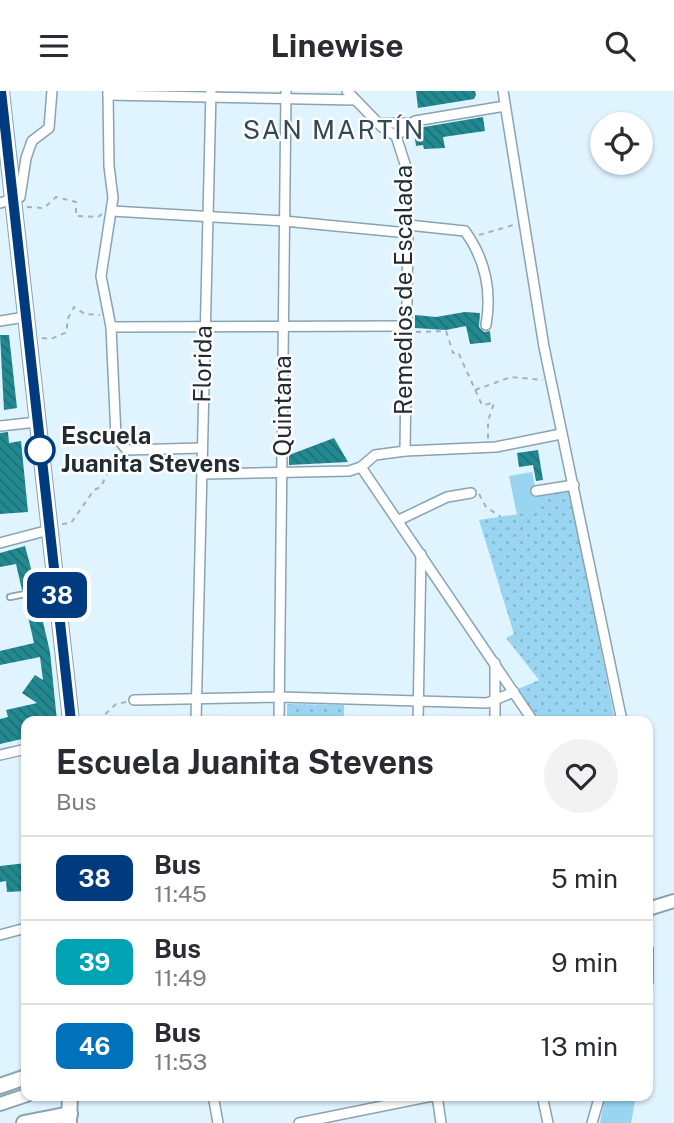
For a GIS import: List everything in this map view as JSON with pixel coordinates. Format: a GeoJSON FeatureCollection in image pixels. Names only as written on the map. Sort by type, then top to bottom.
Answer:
{"type":"FeatureCollection","features":[{"type":"Feature","properties":{"kind":"main road"},"geometry":{"type":"LineString","coordinates":[[1,94],[6,202],[54,527],[56,588],[70,716]]}},
{"type":"Feature","properties":{"kind":"main road"},"geometry":{"type":"LineString","coordinates":[[653,907],[674,901]]}},
{"type":"Feature","properties":{"kind":"main road"},"geometry":{"type":"LineString","coordinates":[[0,1086],[21,1079]]}},
{"type":"Feature","properties":{"kind":"main road"},"geometry":{"type":"LineString","coordinates":[[0,1104],[21,1097]]}},
{"type":"Feature","properties":{"kind":"main road"},"geometry":{"type":"LineString","coordinates":[[24,1123],[70,1108]]}},
{"type":"Feature","properties":{"kind":"street"},"geometry":{"type":"LineString","coordinates":[[6,202],[20,197],[26,158],[32,141],[49,128],[52,91]]}},
{"type":"Feature","properties":{"kind":"street","name":"Remedios de Escalada"},"geometry":{"type":"LineString","coordinates":[[203,474],[349,471],[361,467],[375,455],[405,451],[408,229],[405,164],[396,136],[378,123],[347,91]]}},
{"type":"Feature","properties":{"kind":"street"},"geometry":{"type":"LineString","coordinates":[[503,91],[523,223],[561,434],[574,485],[621,716]]}},
{"type":"Feature","properties":{"kind":"street"},"geometry":{"type":"LineString","coordinates":[[202,449],[128,450],[116,437],[111,327],[102,276],[109,210],[108,93],[286,95],[355,100]]}},
{"type":"Feature","properties":{"kind":"street","name":"Florida"},"geometry":{"type":"LineString","coordinates":[[197,716],[203,474],[203,327],[211,94]]}},
{"type":"Feature","properties":{"kind":"street","name":"Quintana"},"geometry":{"type":"LineString","coordinates":[[279,716],[286,95]]}},
{"type":"Feature","properties":{"kind":"street"},"geometry":{"type":"LineString","coordinates":[[378,123],[414,122],[505,106]]}},
{"type":"Feature","properties":{"kind":"street"},"geometry":{"type":"LineString","coordinates":[[396,136],[414,122]]}},
{"type":"Feature","properties":{"kind":"street"},"geometry":{"type":"LineString","coordinates":[[109,210],[408,229],[465,230],[477,250],[486,277],[489,296],[486,325]]}},
{"type":"Feature","properties":{"kind":"street"},"geometry":{"type":"LineString","coordinates":[[0,321],[25,317]]}},
{"type":"Feature","properties":{"kind":"street"},"geometry":{"type":"LineString","coordinates":[[111,327],[406,326]]}},
{"type":"Feature","properties":{"kind":"street"},"geometry":{"type":"LineString","coordinates":[[0,426],[37,422]]}},
{"type":"Feature","properties":{"kind":"street"},"geometry":{"type":"LineString","coordinates":[[405,451],[496,447],[561,434]]}},
{"type":"Feature","properties":{"kind":"street"},"geometry":{"type":"LineString","coordinates":[[361,467],[530,716]]}},
{"type":"Feature","properties":{"kind":"street"},"geometry":{"type":"LineString","coordinates":[[536,491],[574,485]]}},
{"type":"Feature","properties":{"kind":"street"},"geometry":{"type":"LineString","coordinates":[[399,520],[447,497],[471,493]]}},
{"type":"Feature","properties":{"kind":"street"},"geometry":{"type":"LineString","coordinates":[[0,543],[54,527]]}},
{"type":"Feature","properties":{"kind":"street"},"geometry":{"type":"LineString","coordinates":[[418,716],[421,552]]}},
{"type":"Feature","properties":{"kind":"street"},"geometry":{"type":"LineString","coordinates":[[495,662],[495,716]]}},
{"type":"Feature","properties":{"kind":"street"},"geometry":{"type":"LineString","coordinates":[[134,700],[280,697],[495,701],[514,692]]}},
{"type":"Feature","properties":{"kind":"street"},"geometry":{"type":"LineString","coordinates":[[0,755],[21,750]]}},
{"type":"Feature","properties":{"kind":"street"},"geometry":{"type":"LineString","coordinates":[[0,935],[21,929]]}},
{"type":"Feature","properties":{"kind":"street"},"geometry":{"type":"LineString","coordinates":[[214,1101],[218,1123]]}},
{"type":"Feature","properties":{"kind":"street"},"geometry":{"type":"LineString","coordinates":[[299,1123],[407,1101]]}},
{"type":"Feature","properties":{"kind":"street"},"geometry":{"type":"LineString","coordinates":[[438,1101],[441,1123]]}},
{"type":"Feature","properties":{"kind":"street"},"geometry":{"type":"LineString","coordinates":[[543,1101],[548,1123]]}},
{"type":"Feature","properties":{"kind":"street"},"geometry":{"type":"LineString","coordinates":[[592,1123],[598,1101]]}},
{"type":"Feature","properties":{"kind":"lane"},"geometry":{"type":"LineString","coordinates":[[10,597],[56,588]]}},
{"type":"Feature","properties":{"kind":"path"},"geometry":{"type":"LineString","coordinates":[[36,208],[50,204],[56,197],[76,202],[76,216],[98,217],[109,210]]}},
{"type":"Feature","properties":{"kind":"path"},"geometry":{"type":"LineString","coordinates":[[465,230],[476,236],[523,223]]}},
{"type":"Feature","properties":{"kind":"path"},"geometry":{"type":"LineString","coordinates":[[43,338],[51,339],[67,333],[67,320],[74,307],[85,314],[107,315]]}},
{"type":"Feature","properties":{"kind":"path"},"geometry":{"type":"LineString","coordinates":[[406,326],[414,332],[446,331],[449,345],[453,352],[458,352],[482,405],[494,403],[487,435],[489,444],[496,447]]}},
{"type":"Feature","properties":{"kind":"path"},"geometry":{"type":"LineString","coordinates":[[475,390],[511,377],[551,379]]}},
{"type":"Feature","properties":{"kind":"path"},"geometry":{"type":"LineString","coordinates":[[54,527],[71,523],[94,490],[101,487],[113,466],[121,464]]}},
{"type":"Feature","properties":{"kind":"path"},"geometry":{"type":"LineString","coordinates":[[471,493],[482,495],[485,507],[502,517]]}},
{"type":"Feature","properties":{"kind":"path"},"geometry":{"type":"LineString","coordinates":[[103,716],[116,704],[134,700]]}},
{"type":"Feature","properties":{"kind":"shaded area"},"geometry":{"type":"Polygon","coordinates":[[[532,472],[540,511],[517,515],[509,476],[532,472]]]}},
{"type":"Feature","properties":{"kind":"shaded area"},"geometry":{"type":"Polygon","coordinates":[[[570,491],[614,716],[535,716],[518,689],[539,680],[506,638],[514,634],[479,520],[539,511],[537,494],[570,491]]]}},
{"type":"Feature","properties":{"kind":"shaded area"},"geometry":{"type":"Polygon","coordinates":[[[287,704],[344,705],[344,716],[287,716],[287,704]]]}},
{"type":"Feature","properties":{"kind":"shaded area"},"geometry":{"type":"Polygon","coordinates":[[[604,1101],[635,1101],[631,1123],[600,1123],[604,1101]]]}},
{"type":"Feature","properties":{"kind":"building"},"geometry":{"type":"Polygon","coordinates":[[[416,91],[475,91],[476,95],[474,99],[418,108],[416,91]]]}},
{"type":"Feature","properties":{"kind":"building"},"geometry":{"type":"Polygon","coordinates":[[[483,117],[485,131],[443,137],[445,148],[424,149],[423,145],[416,146],[414,131],[418,128],[483,117]]]}},
{"type":"Feature","properties":{"kind":"building"},"geometry":{"type":"Polygon","coordinates":[[[465,312],[480,313],[479,327],[484,332],[490,331],[491,342],[470,344],[466,326],[446,330],[415,328],[415,315],[436,317],[465,312]]]}},
{"type":"Feature","properties":{"kind":"building"},"geometry":{"type":"Polygon","coordinates":[[[0,335],[9,335],[17,408],[4,410],[0,335]]]}},
{"type":"Feature","properties":{"kind":"building"},"geometry":{"type":"Polygon","coordinates":[[[8,432],[9,443],[21,441],[28,512],[0,514],[0,433],[8,432]]]}},
{"type":"Feature","properties":{"kind":"building"},"geometry":{"type":"Polygon","coordinates":[[[334,438],[348,462],[289,465],[289,455],[334,438]]]}},
{"type":"Feature","properties":{"kind":"building"},"geometry":{"type":"Polygon","coordinates":[[[538,450],[543,480],[536,481],[533,465],[519,467],[517,453],[538,450]]]}},
{"type":"Feature","properties":{"kind":"building"},"geometry":{"type":"Polygon","coordinates":[[[25,546],[36,587],[22,590],[16,564],[0,567],[0,553],[25,546]]]}},
{"type":"Feature","properties":{"kind":"building"},"geometry":{"type":"Polygon","coordinates":[[[37,596],[50,652],[56,716],[21,716],[21,739],[0,744],[0,719],[8,717],[6,710],[37,703],[22,693],[35,675],[43,680],[40,657],[0,665],[0,651],[34,643],[24,599],[37,596]]]}},
{"type":"Feature","properties":{"kind":"building"},"geometry":{"type":"Polygon","coordinates":[[[21,864],[21,891],[7,892],[6,881],[0,882],[0,866],[21,864]]]}},
{"type":"Feature","properties":{"kind":"bus line","name":"38"},"geometry":{"type":"LineString","coordinates":[[1,91],[70,716]]}},
{"type":"Feature","properties":{"kind":"place","name":"Escuela Juanita Stevens"},"geometry":{"type":"Point","coordinates":[40,450]}},
{"type":"Feature","properties":{"kind":"district","name":"SAN MARTÍN"},"geometry":{"type":"Point","coordinates":[334,130]}}]}
